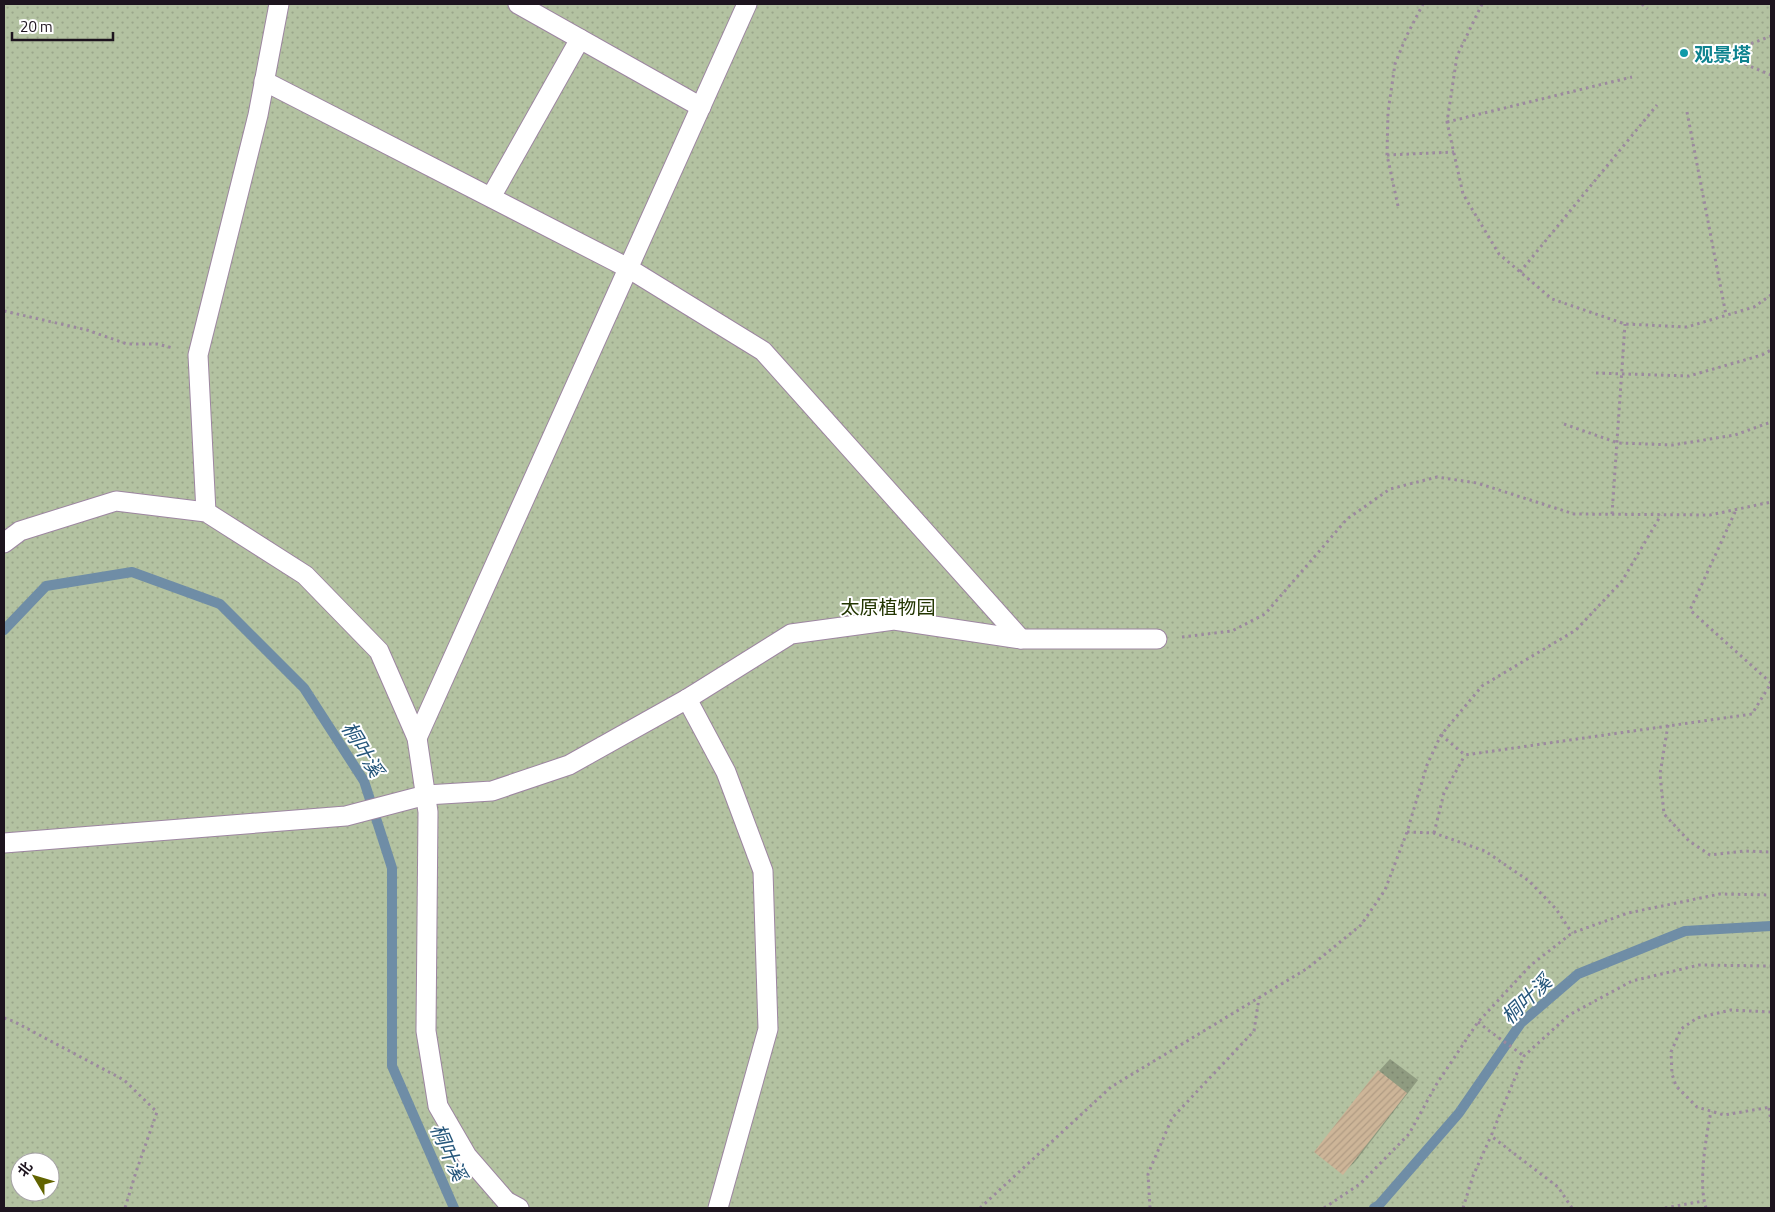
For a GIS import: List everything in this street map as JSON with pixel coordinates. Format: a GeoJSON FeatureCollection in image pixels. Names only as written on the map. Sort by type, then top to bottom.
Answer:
{"type":"FeatureCollection","features":[{"type":"Feature","properties":{"kind":"lane"},"geometry":{"type":"LineString","coordinates":[[206,512],[198,355],[258,115],[279,4]]}},
{"type":"Feature","properties":{"kind":"lane"},"geometry":{"type":"LineString","coordinates":[[518,4],[700,107]]}},
{"type":"Feature","properties":{"kind":"lane"},"geometry":{"type":"LineString","coordinates":[[417,738],[747,4]]}},
{"type":"Feature","properties":{"kind":"lane"},"geometry":{"type":"LineString","coordinates":[[490,197],[580,39]]}},
{"type":"Feature","properties":{"kind":"lane"},"geometry":{"type":"LineString","coordinates":[[264,81],[628,268],[762,351],[1021,639]]}},
{"type":"Feature","properties":{"kind":"lane"},"geometry":{"type":"LineString","coordinates":[[4,543],[20,530],[116,501],[206,512],[305,575],[379,651],[417,738],[426,796],[428,812],[426,1032],[438,1106],[467,1156],[506,1202],[519,1208]]}},
{"type":"Feature","properties":{"kind":"lane"},"geometry":{"type":"LineString","coordinates":[[4,843],[346,816],[426,796],[492,792],[569,765],[687,699],[791,634],[894,620],[1021,639],[1157,639]]}},
{"type":"Feature","properties":{"kind":"lane"},"geometry":{"type":"LineString","coordinates":[[687,699],[726,772],[764,872],[768,1029],[718,1208]]}},
{"type":"Feature","properties":{"kind":"path"},"geometry":{"type":"LineString","coordinates":[[1398,206],[1387,155],[1388,112],[1394,64],[1423,4]]}},
{"type":"Feature","properties":{"kind":"path"},"geometry":{"type":"LineString","coordinates":[[1482,4],[1457,56],[1448,122],[1463,194],[1499,254],[1552,299],[1625,324],[1687,327],[1754,307],[1771,295]]}},
{"type":"Feature","properties":{"kind":"path"},"geometry":{"type":"LineString","coordinates":[[1642,4],[1647,9]]}},
{"type":"Feature","properties":{"kind":"path"},"geometry":{"type":"LineString","coordinates":[[1745,46],[1771,36]]}},
{"type":"Feature","properties":{"kind":"path"},"geometry":{"type":"LineString","coordinates":[[1745,64],[1771,75]]}},
{"type":"Feature","properties":{"kind":"path"},"geometry":{"type":"LineString","coordinates":[[1448,122],[1632,76]]}},
{"type":"Feature","properties":{"kind":"path"},"geometry":{"type":"LineString","coordinates":[[1520,272],[1657,105]]}},
{"type":"Feature","properties":{"kind":"path"},"geometry":{"type":"LineString","coordinates":[[1687,112],[1726,315]]}},
{"type":"Feature","properties":{"kind":"path"},"geometry":{"type":"LineString","coordinates":[[1387,155],[1454,152]]}},
{"type":"Feature","properties":{"kind":"path"},"geometry":{"type":"LineString","coordinates":[[4,311],[87,330],[128,344],[157,344],[198,355]]}},
{"type":"Feature","properties":{"kind":"path"},"geometry":{"type":"LineString","coordinates":[[1612,514],[1625,324]]}},
{"type":"Feature","properties":{"kind":"path"},"geometry":{"type":"LineString","coordinates":[[1596,373],[1689,376],[1771,350]]}},
{"type":"Feature","properties":{"kind":"path"},"geometry":{"type":"LineString","coordinates":[[1564,424],[1618,443],[1673,445],[1735,435],[1771,422]]}},
{"type":"Feature","properties":{"kind":"path"},"geometry":{"type":"LineString","coordinates":[[1157,639],[1232,631],[1265,614],[1347,519],[1390,489],[1437,477],[1477,483],[1574,514],[1710,515],[1771,502]]}},
{"type":"Feature","properties":{"kind":"path"},"geometry":{"type":"LineString","coordinates":[[1441,735],[1465,756],[1752,714],[1771,683],[1690,610],[1736,510]]}},
{"type":"Feature","properties":{"kind":"path"},"geometry":{"type":"LineString","coordinates":[[980,1208],[1111,1086],[1308,968],[1361,925],[1385,890],[1407,832],[1427,765],[1441,735],[1482,686],[1576,630],[1622,581],[1662,515]]}},
{"type":"Feature","properties":{"kind":"path"},"geometry":{"type":"LineString","coordinates":[[1668,725],[1660,774],[1664,814],[1689,841],[1710,855],[1744,851],[1771,852]]}},
{"type":"Feature","properties":{"kind":"path"},"geometry":{"type":"LineString","coordinates":[[1434,833],[1444,793],[1465,756]]}},
{"type":"Feature","properties":{"kind":"path"},"geometry":{"type":"LineString","coordinates":[[1407,832],[1434,833],[1485,851],[1529,881],[1556,909],[1572,933]]}},
{"type":"Feature","properties":{"kind":"path"},"geometry":{"type":"LineString","coordinates":[[1324,1208],[1360,1184],[1409,1134],[1436,1085],[1478,1022],[1531,965],[1572,933],[1628,913],[1720,894],[1771,895]]}},
{"type":"Feature","properties":{"kind":"path"},"geometry":{"type":"LineString","coordinates":[[1463,1208],[1473,1176],[1524,1056],[1570,1015],[1632,981],[1699,965],[1771,966]]}},
{"type":"Feature","properties":{"kind":"path"},"geometry":{"type":"LineString","coordinates":[[1150,1208],[1148,1174],[1172,1118],[1254,1031],[1259,998]]}},
{"type":"Feature","properties":{"kind":"path"},"geometry":{"type":"LineString","coordinates":[[1771,1012],[1731,1010],[1697,1018],[1681,1029],[1671,1052],[1672,1074],[1676,1086],[1697,1107],[1724,1115],[1770,1107],[1771,1122]]}},
{"type":"Feature","properties":{"kind":"path"},"geometry":{"type":"LineString","coordinates":[[4,1018],[124,1080],[157,1112],[136,1172],[126,1208]]}},
{"type":"Feature","properties":{"kind":"path"},"geometry":{"type":"LineString","coordinates":[[1478,1022],[1524,1056]]}},
{"type":"Feature","properties":{"kind":"path"},"geometry":{"type":"LineString","coordinates":[[1706,1208],[1703,1201],[1704,1154],[1711,1111]]}},
{"type":"Feature","properties":{"kind":"path"},"geometry":{"type":"LineString","coordinates":[[1491,1136],[1558,1186],[1572,1208]]}},
{"type":"Feature","properties":{"kind":"path"},"geometry":{"type":"LineString","coordinates":[[1665,1208],[1703,1201]]}},
{"type":"Feature","properties":{"kind":"green space","name":"太原植物园"},"geometry":{"type":"Polygon","coordinates":[[[4,4],[1771,4],[1771,1208],[4,1208],[4,4]]]}},
{"type":"Feature","properties":{"kind":"building"},"geometry":{"type":"Polygon","coordinates":[[[1378,1070],[1407,1093],[1343,1175],[1314,1152],[1378,1070]]]}},
{"type":"Feature","properties":{"kind":"waterway","name":"桐叶溪"},"geometry":{"type":"LineString","coordinates":[[4,630],[46,586],[132,572],[220,604],[304,688],[364,781],[392,868],[392,1066],[454,1208]]}},
{"type":"Feature","properties":{"kind":"waterway","name":"桐叶溪"},"geometry":{"type":"LineString","coordinates":[[1374,1208],[1379,1205],[1459,1113],[1521,1023],[1578,974],[1685,931],[1771,926]]}},
{"type":"Feature","properties":{"kind":"place","name":"观景塔"},"geometry":{"type":"Point","coordinates":[1684,53]}}]}
